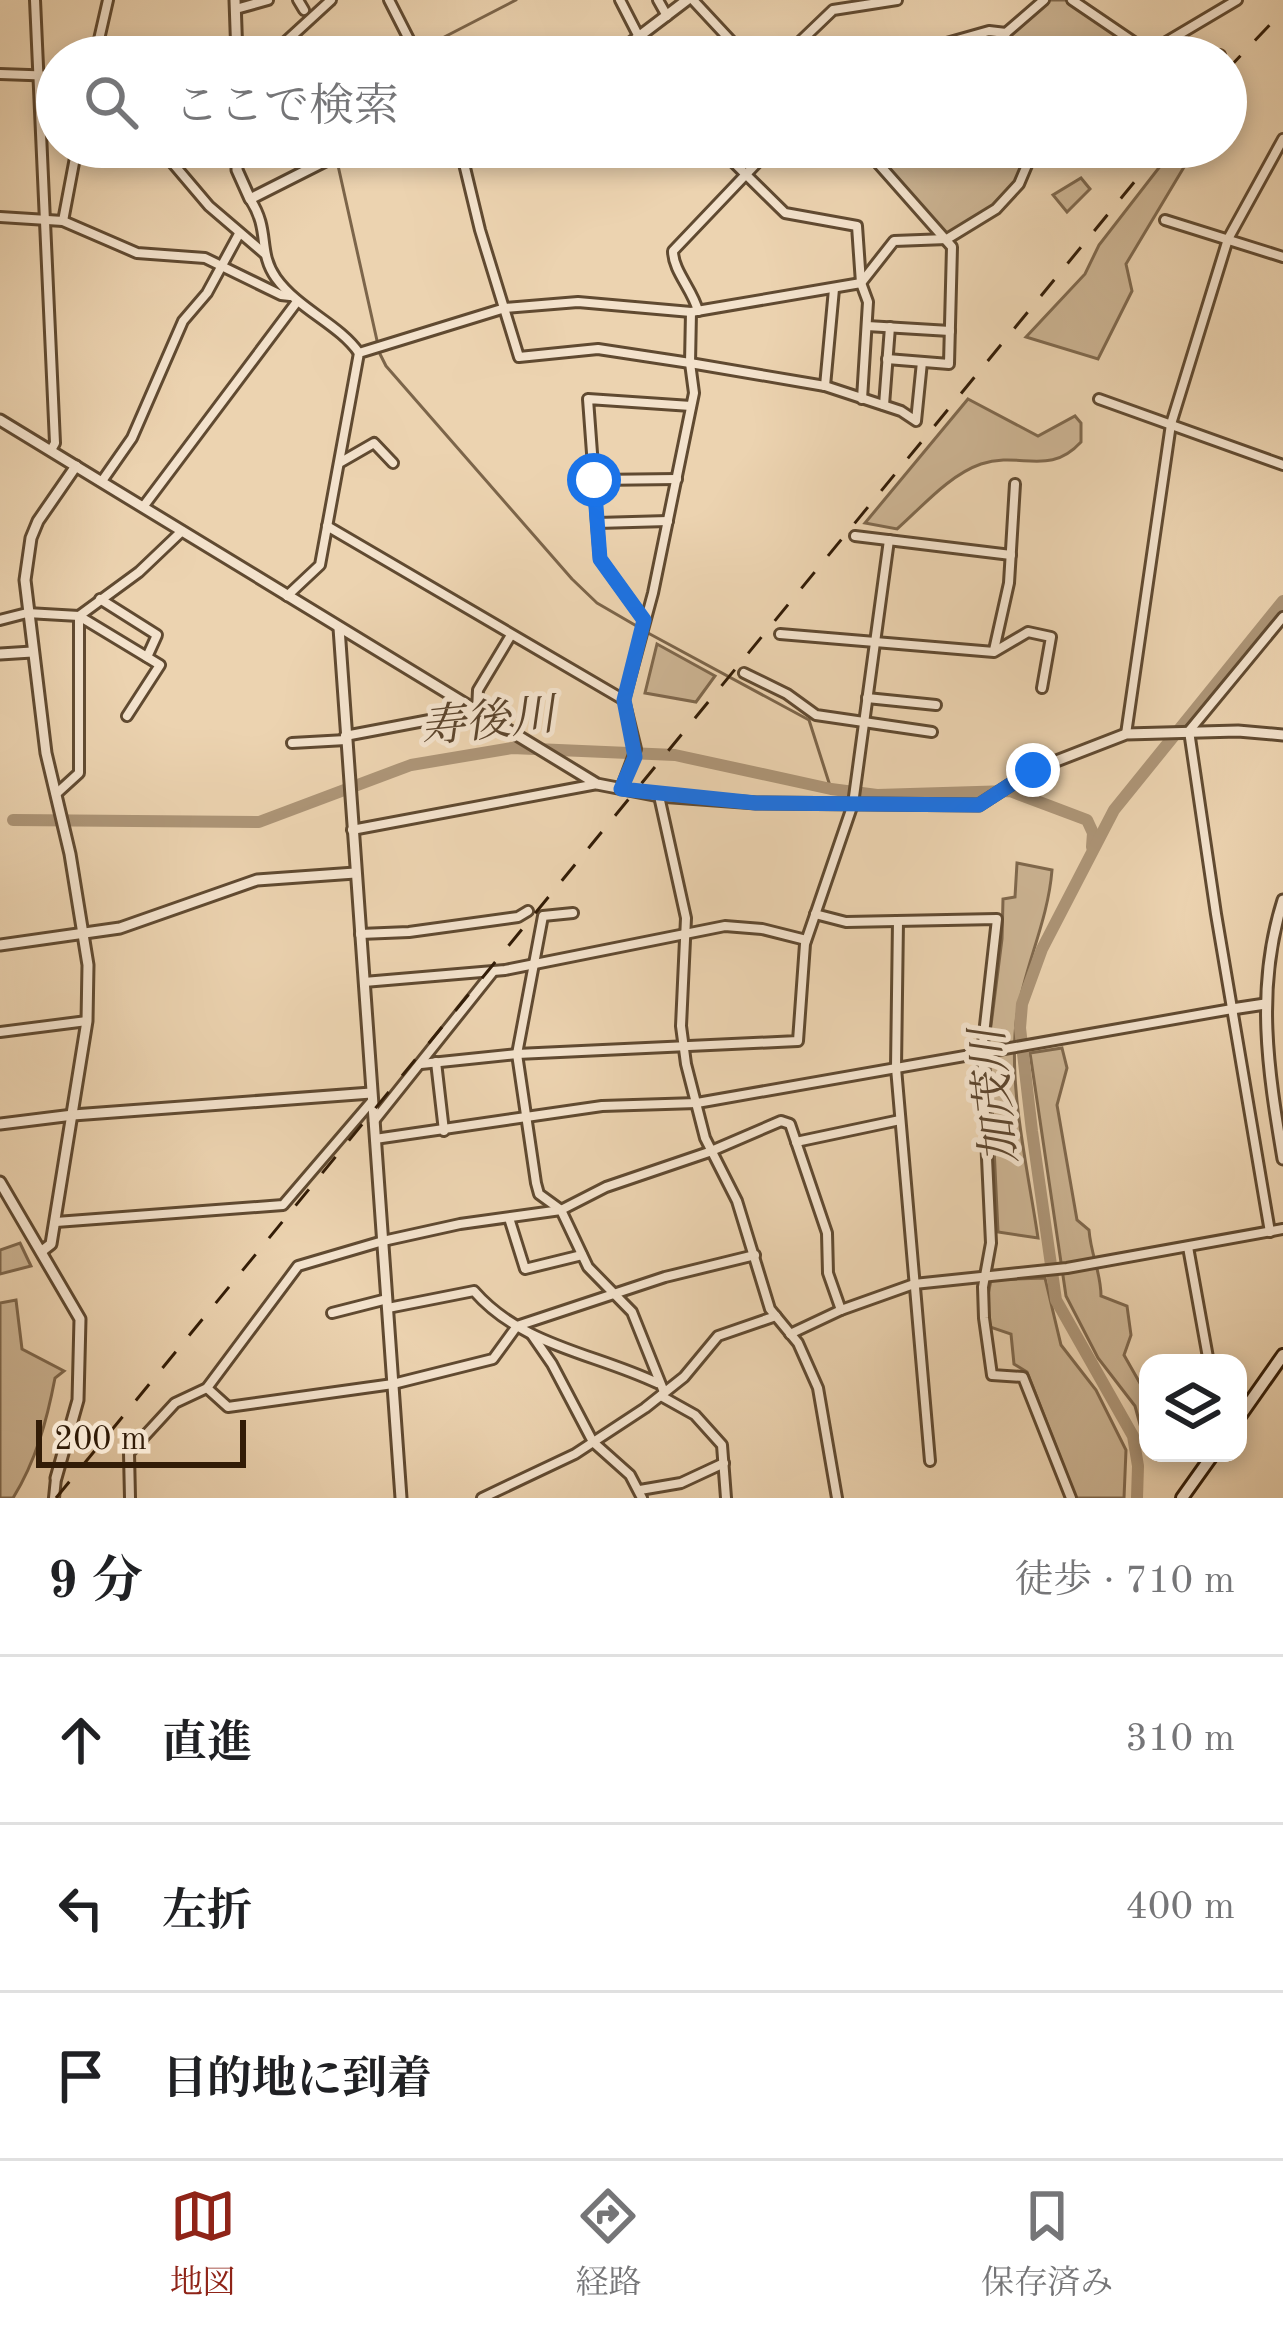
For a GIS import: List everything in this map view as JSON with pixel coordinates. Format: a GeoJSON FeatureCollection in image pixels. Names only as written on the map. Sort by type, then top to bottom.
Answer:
{"type":"FeatureCollection","features":[{"type":"Feature","properties":{"kind":"main road"},"geometry":{"type":"LineString","coordinates":[[1247,1405],[1283,1355]]}},
{"type":"Feature","properties":{"kind":"main road"},"geometry":{"type":"LineString","coordinates":[[1182,1498],[1208,1462]]}},
{"type":"Feature","properties":{"kind":"street"},"geometry":{"type":"LineString","coordinates":[[35,0],[37,36]]}},
{"type":"Feature","properties":{"kind":"street"},"geometry":{"type":"LineString","coordinates":[[100,36],[108,0]]}},
{"type":"Feature","properties":{"kind":"street"},"geometry":{"type":"LineString","coordinates":[[237,36],[236,4],[268,0]]}},
{"type":"Feature","properties":{"kind":"street"},"geometry":{"type":"LineString","coordinates":[[292,36],[331,0]]}},
{"type":"Feature","properties":{"kind":"street"},"geometry":{"type":"LineString","coordinates":[[388,0],[407,36]]}},
{"type":"Feature","properties":{"kind":"street"},"geometry":{"type":"LineString","coordinates":[[620,0],[638,36]]}},
{"type":"Feature","properties":{"kind":"street"},"geometry":{"type":"LineString","coordinates":[[658,0],[667,16]]}},
{"type":"Feature","properties":{"kind":"street"},"geometry":{"type":"LineString","coordinates":[[640,36],[690,0],[725,36]]}},
{"type":"Feature","properties":{"kind":"street"},"geometry":{"type":"LineString","coordinates":[[806,36],[833,10],[897,0]]}},
{"type":"Feature","properties":{"kind":"street"},"geometry":{"type":"LineString","coordinates":[[1002,36],[1044,0]]}},
{"type":"Feature","properties":{"kind":"street"},"geometry":{"type":"LineString","coordinates":[[1072,0],[1122,36]]}},
{"type":"Feature","properties":{"kind":"street"},"geometry":{"type":"LineString","coordinates":[[1181,36],[1237,0]]}},
{"type":"Feature","properties":{"kind":"street"},"geometry":{"type":"LineString","coordinates":[[971,36],[1006,33]]}},
{"type":"Feature","properties":{"kind":"street"},"geometry":{"type":"LineString","coordinates":[[0,74],[36,76]]}},
{"type":"Feature","properties":{"kind":"street"},"geometry":{"type":"LineString","coordinates":[[1126,734],[1171,424],[1228,239],[1283,139]]}},
{"type":"Feature","properties":{"kind":"street"},"geometry":{"type":"LineString","coordinates":[[43,168],[55,443],[51,450]]}},
{"type":"Feature","properties":{"kind":"street"},"geometry":{"type":"LineString","coordinates":[[63,221],[73,168]]}},
{"type":"Feature","properties":{"kind":"street"},"geometry":{"type":"LineString","coordinates":[[177,168],[209,206],[265,254]]}},
{"type":"Feature","properties":{"kind":"street"},"geometry":{"type":"LineString","coordinates":[[237,168],[265,226],[266,264],[293,300],[359,353]]}},
{"type":"Feature","properties":{"kind":"street"},"geometry":{"type":"LineString","coordinates":[[250,199],[307,168]]}},
{"type":"Feature","properties":{"kind":"street"},"geometry":{"type":"LineString","coordinates":[[466,168],[519,357],[598,349],[689,363],[825,386],[884,405],[916,422],[922,362]]}},
{"type":"Feature","properties":{"kind":"street"},"geometry":{"type":"LineString","coordinates":[[742,168],[785,213],[857,226],[861,284],[868,302],[862,399]]}},
{"type":"Feature","properties":{"kind":"street"},"geometry":{"type":"LineString","coordinates":[[621,789],[636,753],[624,700],[668,521],[695,383],[689,363],[695,312],[686,279],[673,262],[673,251],[750,168]]}},
{"type":"Feature","properties":{"kind":"street"},"geometry":{"type":"LineString","coordinates":[[883,168],[952,247],[949,364],[887,359]]}},
{"type":"Feature","properties":{"kind":"street"},"geometry":{"type":"LineString","coordinates":[[359,353],[505,308],[578,302],[695,312],[861,284],[894,241],[946,239],[996,209],[1019,184],[1026,168]]}},
{"type":"Feature","properties":{"kind":"street"},"geometry":{"type":"LineString","coordinates":[[0,217],[63,221],[137,253],[205,258],[293,300]]}},
{"type":"Feature","properties":{"kind":"street"},"geometry":{"type":"LineString","coordinates":[[1165,220],[1283,257]]}},
{"type":"Feature","properties":{"kind":"street"},"geometry":{"type":"LineString","coordinates":[[102,482],[132,438],[183,321],[207,293],[239,234]]}},
{"type":"Feature","properties":{"kind":"street"},"geometry":{"type":"LineString","coordinates":[[825,386],[834,289]]}},
{"type":"Feature","properties":{"kind":"street"},"geometry":{"type":"LineString","coordinates":[[143,507],[293,300]]}},
{"type":"Feature","properties":{"kind":"street"},"geometry":{"type":"LineString","coordinates":[[867,326],[950,331]]}},
{"type":"Feature","properties":{"kind":"street"},"geometry":{"type":"LineString","coordinates":[[884,405],[890,327]]}},
{"type":"Feature","properties":{"kind":"street"},"geometry":{"type":"LineString","coordinates":[[287,596],[320,565],[359,353]]}},
{"type":"Feature","properties":{"kind":"street"},"geometry":{"type":"LineString","coordinates":[[642,625],[600,559],[588,399],[691,406]]}},
{"type":"Feature","properties":{"kind":"street"},"geometry":{"type":"LineString","coordinates":[[1099,399],[1283,465]]}},
{"type":"Feature","properties":{"kind":"street"},"geometry":{"type":"LineString","coordinates":[[0,420],[597,784],[659,796],[979,805],[1033,770],[1126,734],[1283,735]]}},
{"type":"Feature","properties":{"kind":"street"},"geometry":{"type":"LineString","coordinates":[[339,463],[374,443],[393,463]]}},
{"type":"Feature","properties":{"kind":"street"},"geometry":{"type":"LineString","coordinates":[[42,1251],[51,1244],[56,1222],[86,1021],[84,932],[46,753],[25,580],[31,538],[76,466]]}},
{"type":"Feature","properties":{"kind":"street"},"geometry":{"type":"LineString","coordinates":[[594,480],[677,479]]}},
{"type":"Feature","properties":{"kind":"street"},"geometry":{"type":"LineString","coordinates":[[994,652],[1006,598],[1015,484]]}},
{"type":"Feature","properties":{"kind":"street"},"geometry":{"type":"LineString","coordinates":[[597,523],[668,521]]}},
{"type":"Feature","properties":{"kind":"street"},"geometry":{"type":"LineString","coordinates":[[327,526],[624,700]]}},
{"type":"Feature","properties":{"kind":"street"},"geometry":{"type":"LineString","coordinates":[[79,616],[139,572],[182,531]]}},
{"type":"Feature","properties":{"kind":"street"},"geometry":{"type":"LineString","coordinates":[[855,536],[1011,555]]}},
{"type":"Feature","properties":{"kind":"street"},"geometry":{"type":"LineString","coordinates":[[421,1064],[517,1054],[798,1041],[806,940],[853,802],[889,540]]}},
{"type":"Feature","properties":{"kind":"street"},"geometry":{"type":"LineString","coordinates":[[100,599],[157,635],[147,657]]}},
{"type":"Feature","properties":{"kind":"street"},"geometry":{"type":"LineString","coordinates":[[0,620],[27,614],[79,616],[160,665],[127,716]]}},
{"type":"Feature","properties":{"kind":"street"},"geometry":{"type":"LineString","coordinates":[[56,794],[79,773],[79,616]]}},
{"type":"Feature","properties":{"kind":"street"},"geometry":{"type":"LineString","coordinates":[[1270,1232],[1186,731],[1283,617]]}},
{"type":"Feature","properties":{"kind":"street"},"geometry":{"type":"LineString","coordinates":[[339,628],[401,1498]]}},
{"type":"Feature","properties":{"kind":"street"},"geometry":{"type":"LineString","coordinates":[[780,634],[994,652],[1028,632],[1051,637],[1042,688]]}},
{"type":"Feature","properties":{"kind":"street"},"geometry":{"type":"LineString","coordinates":[[477,712],[478,690],[511,635]]}},
{"type":"Feature","properties":{"kind":"street"},"geometry":{"type":"LineString","coordinates":[[0,654],[32,652]]}},
{"type":"Feature","properties":{"kind":"street"},"geometry":{"type":"LineString","coordinates":[[744,673],[787,694],[816,716],[932,732]]}},
{"type":"Feature","properties":{"kind":"street"},"geometry":{"type":"LineString","coordinates":[[867,698],[936,706]]}},
{"type":"Feature","properties":{"kind":"street"},"geometry":{"type":"LineString","coordinates":[[292,742],[345,738],[477,712]]}},
{"type":"Feature","properties":{"kind":"street"},"geometry":{"type":"LineString","coordinates":[[352,830],[597,784]]}},
{"type":"Feature","properties":{"kind":"street"},"geometry":{"type":"LineString","coordinates":[[659,796],[687,933],[682,1046],[710,1152],[737,1201],[776,1316],[808,1360],[818,1388],[837,1498]]}},
{"type":"Feature","properties":{"kind":"street"},"geometry":{"type":"LineString","coordinates":[[0,945],[120,928],[246,883],[355,873]]}},
{"type":"Feature","properties":{"kind":"street"},"geometry":{"type":"LineString","coordinates":[[1283,900],[1264,1004],[1283,1159]]}},
{"type":"Feature","properties":{"kind":"street"},"geometry":{"type":"LineString","coordinates":[[360,934],[444,928],[518,917],[528,910]]}},
{"type":"Feature","properties":{"kind":"street"},"geometry":{"type":"LineString","coordinates":[[573,913],[543,916],[517,1054],[539,1194],[561,1210],[588,1268],[632,1312],[662,1390]]}},
{"type":"Feature","properties":{"kind":"street"},"geometry":{"type":"LineString","coordinates":[[814,914],[846,922],[997,919],[982,1052],[991,1244],[984,1318],[992,1375],[1023,1377],[1070,1496],[1054,1498]]}},
{"type":"Feature","properties":{"kind":"street"},"geometry":{"type":"LineString","coordinates":[[898,921],[896,1068],[930,1461]]}},
{"type":"Feature","properties":{"kind":"street"},"geometry":{"type":"LineString","coordinates":[[364,982],[493,972],[725,926],[806,940]]}},
{"type":"Feature","properties":{"kind":"street"},"geometry":{"type":"LineString","coordinates":[[374,1120],[493,972]]}},
{"type":"Feature","properties":{"kind":"street"},"geometry":{"type":"LineString","coordinates":[[375,1138],[602,1106],[665,1107],[1280,1004]]}},
{"type":"Feature","properties":{"kind":"street"},"geometry":{"type":"LineString","coordinates":[[0,1032],[86,1021]]}},
{"type":"Feature","properties":{"kind":"street"},"geometry":{"type":"LineString","coordinates":[[436,1062],[444,1131]]}},
{"type":"Feature","properties":{"kind":"street"},"geometry":{"type":"LineString","coordinates":[[0,1124],[73,1115],[372,1097]]}},
{"type":"Feature","properties":{"kind":"street"},"geometry":{"type":"LineString","coordinates":[[56,1222],[283,1205],[372,1097]]}},
{"type":"Feature","properties":{"kind":"street"},"geometry":{"type":"LineString","coordinates":[[796,1142],[901,1120]]}},
{"type":"Feature","properties":{"kind":"street"},"geometry":{"type":"LineString","coordinates":[[130,1498],[129,1454],[175,1403],[207,1388],[298,1266],[383,1241],[561,1210],[606,1187],[710,1152],[781,1121],[790,1124],[827,1233],[828,1274],[841,1310]]}},
{"type":"Feature","properties":{"kind":"street"},"geometry":{"type":"LineString","coordinates":[[0,1182],[75,1307],[81,1330],[78,1400],[54,1498]]}},
{"type":"Feature","properties":{"kind":"street"},"geometry":{"type":"LineString","coordinates":[[509,1218],[525,1268],[582,1255]]}},
{"type":"Feature","properties":{"kind":"street"},"geometry":{"type":"LineString","coordinates":[[790,1334],[914,1284],[1067,1268],[1283,1229]]}},
{"type":"Feature","properties":{"kind":"street"},"geometry":{"type":"LineString","coordinates":[[1188,1247],[1207,1354]]}},
{"type":"Feature","properties":{"kind":"street"},"geometry":{"type":"LineString","coordinates":[[207,1388],[228,1407],[393,1384],[493,1359],[517,1326],[665,1277],[755,1255]]}},
{"type":"Feature","properties":{"kind":"street"},"geometry":{"type":"LineString","coordinates":[[332,1313],[474,1291],[492,1311],[531,1334],[558,1348],[633,1371],[695,1415],[722,1445],[726,1498]]}},
{"type":"Feature","properties":{"kind":"street"},"geometry":{"type":"LineString","coordinates":[[482,1498],[593,1442],[684,1377],[718,1336],[776,1316]]}},
{"type":"Feature","properties":{"kind":"street"},"geometry":{"type":"LineString","coordinates":[[531,1334],[593,1442],[630,1475],[641,1494],[681,1483],[724,1463]]}},
{"type":"Feature","properties":{"kind":"shaded area"},"geometry":{"type":"Polygon","coordinates":[[[1044,0],[1072,0],[1125,36],[1002,36],[1044,0]]]}},
{"type":"Feature","properties":{"kind":"shaded area"},"geometry":{"type":"Polygon","coordinates":[[[883,168],[1027,168],[1001,203],[947,239],[883,168]]]}},
{"type":"Feature","properties":{"kind":"shaded area"},"geometry":{"type":"Polygon","coordinates":[[[1159,168],[1183,168],[1126,264],[1132,291],[1098,359],[1026,337],[1085,274],[1099,245],[1159,168]]]}},
{"type":"Feature","properties":{"kind":"shaded area"},"geometry":{"type":"Polygon","coordinates":[[[1081,178],[1090,189],[1067,212],[1053,195],[1081,178]]]}},
{"type":"Feature","properties":{"kind":"shaded area"},"geometry":{"type":"Polygon","coordinates":[[[968,399],[1038,436],[1075,416],[1081,423],[1081,442],[1046,461],[995,461],[969,469],[897,529],[865,523],[968,399]]]}},
{"type":"Feature","properties":{"kind":"shaded area"},"geometry":{"type":"Polygon","coordinates":[[[657,644],[715,676],[696,702],[645,693],[657,644]]]}},
{"type":"Feature","properties":{"kind":"shaded area"},"geometry":{"type":"Polygon","coordinates":[[[1017,863],[1052,870],[1017,1015],[1015,1042],[1020,1126],[1038,1238],[998,1232],[989,1041],[1003,899],[1015,897],[1017,863]]]}},
{"type":"Feature","properties":{"kind":"shaded area"},"geometry":{"type":"Polygon","coordinates":[[[1062,1048],[1067,1068],[1057,1105],[1077,1220],[1089,1230],[1101,1296],[1127,1306],[1131,1335],[1124,1355],[1139,1381],[1139,1421],[1135,1406],[1098,1358],[1066,1296],[1030,1053],[1062,1048]]]}},
{"type":"Feature","properties":{"kind":"shaded area"},"geometry":{"type":"Polygon","coordinates":[[[20,1243],[31,1266],[0,1274],[0,1250],[20,1243]]]}},
{"type":"Feature","properties":{"kind":"shaded area"},"geometry":{"type":"Polygon","coordinates":[[[1045,1278],[1061,1345],[1096,1390],[1126,1450],[1124,1498],[1076,1498],[1027,1372],[1014,1364],[1011,1334],[990,1327],[991,1280],[1045,1278]]]}},
{"type":"Feature","properties":{"kind":"shaded area"},"geometry":{"type":"Polygon","coordinates":[[[16,1300],[22,1349],[64,1371],[55,1378],[40,1440],[21,1484],[13,1498],[0,1498],[0,1303],[16,1300]]]}},
{"type":"Feature","properties":{"kind":"waterway"},"geometry":{"type":"LineString","coordinates":[[446,36],[516,0]]}},
{"type":"Feature","properties":{"kind":"waterway"},"geometry":{"type":"LineString","coordinates":[[339,168],[386,366],[572,579],[597,603],[640,628]]}},
{"type":"Feature","properties":{"kind":"waterway","name":"加茂川"},"geometry":{"type":"LineString","coordinates":[[1137,1498],[1133,1436],[1056,1300],[1020,1028],[1022,1004],[1042,949],[1114,810],[1283,601]]}},
{"type":"Feature","properties":{"kind":"waterway"},"geometry":{"type":"LineString","coordinates":[[648,633],[809,720],[831,789]]}},
{"type":"Feature","properties":{"kind":"waterway","name":"寿後川"},"geometry":{"type":"LineString","coordinates":[[13,820],[259,822],[411,765],[512,748],[675,755],[877,795],[1010,791],[1087,820],[1092,847]]}},
{"type":"Feature","properties":{"kind":"railway"},"geometry":{"type":"LineString","coordinates":[[1247,49],[1283,11]]}},
{"type":"Feature","properties":{"kind":"railway"},"geometry":{"type":"LineString","coordinates":[[56,1498],[1146,168]]}},
{"type":"Feature","properties":{"kind":"route"},"geometry":{"type":"LineString","coordinates":[[594,480],[600,559],[644,620],[624,700],[635,757],[621,789],[756,803],[979,805],[1033,770]]}}]}
